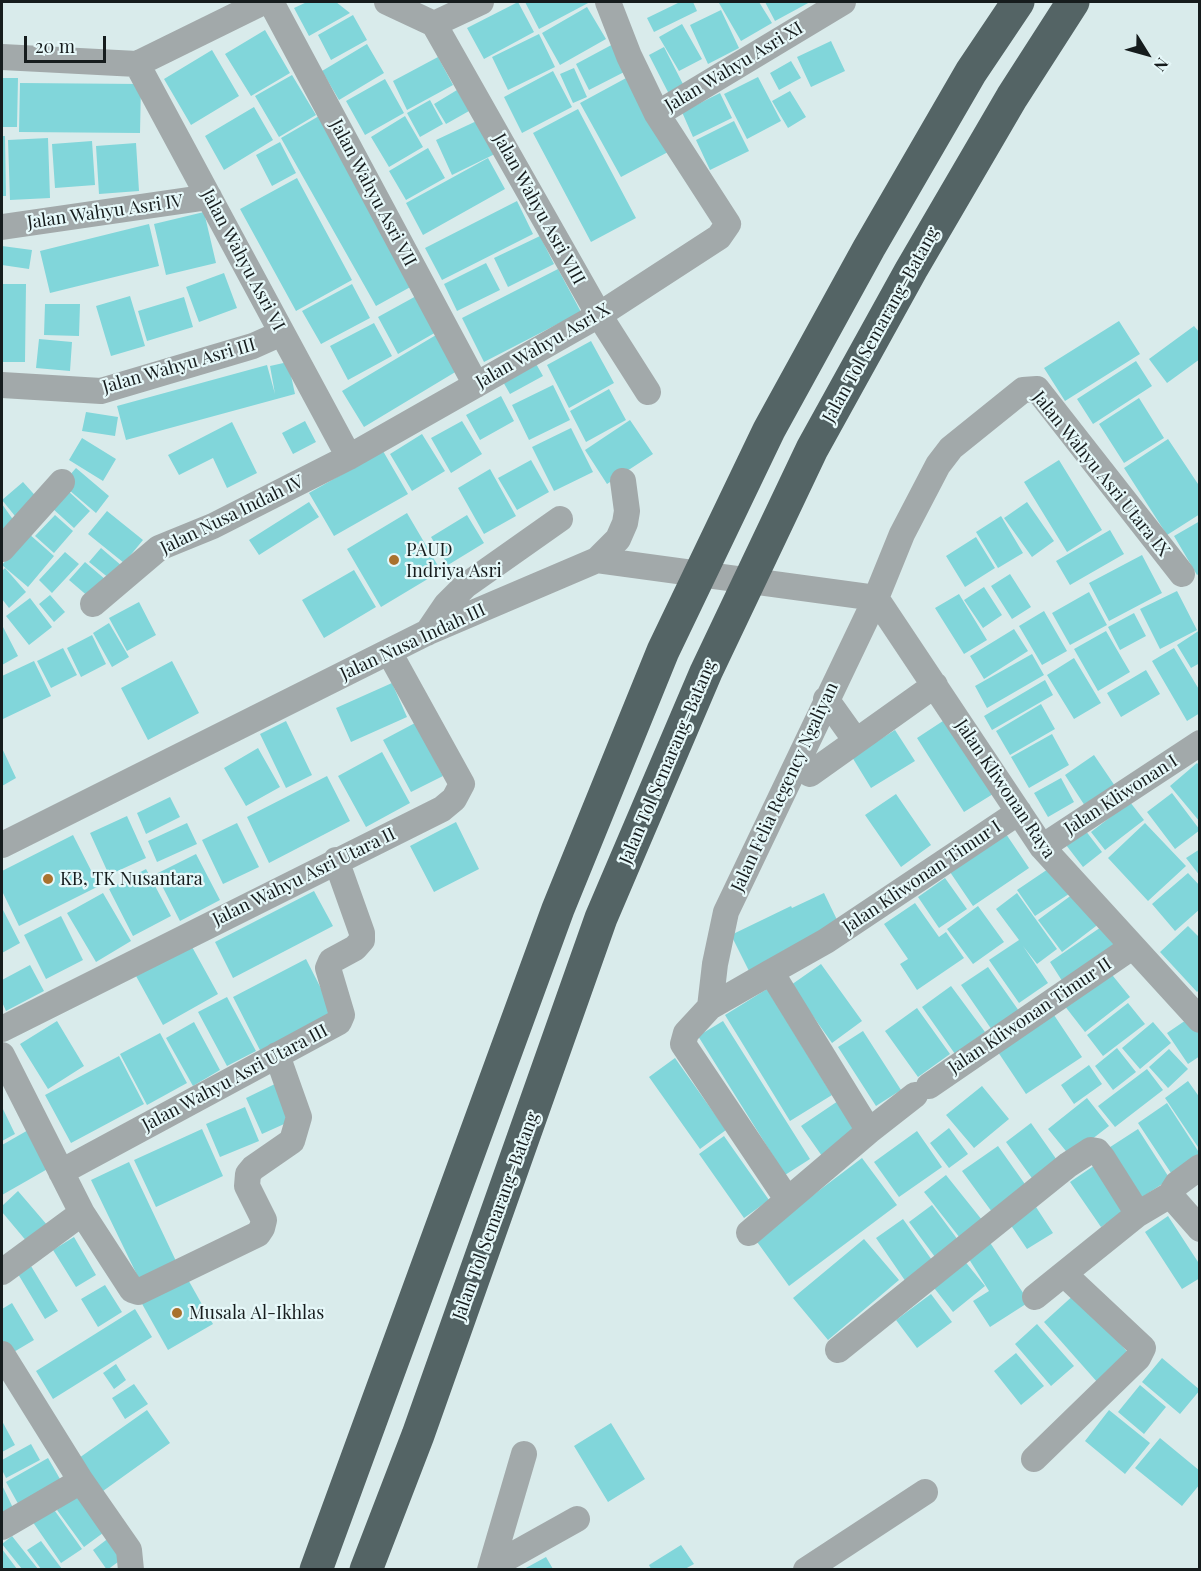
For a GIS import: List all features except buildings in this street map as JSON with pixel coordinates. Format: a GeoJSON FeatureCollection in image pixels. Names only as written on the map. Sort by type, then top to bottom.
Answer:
{"type":"FeatureCollection","features":[{"type":"Feature","properties":{"kind":"highway"},"geometry":{"type":"LineString","coordinates":[[316,1569],[558,909],[663,651],[769,430],[869,248],[971,72],[1018,2]]}},
{"type":"Feature","properties":{"kind":"highway","name":"Jalan Tol Semarang–Batang"},"geometry":{"type":"LineString","coordinates":[[366,1569],[418,1435],[601,918],[706,672],[818,439],[911,270],[1012,97],[1073,2]]}},
{"type":"Feature","properties":{"kind":"street"},"geometry":{"type":"LineString","coordinates":[[2,57],[137,64],[263,2]]}},
{"type":"Feature","properties":{"kind":"street","name":"Jalan Wahyu Asri VII"},"geometry":{"type":"LineString","coordinates":[[271,2],[476,385]]}},
{"type":"Feature","properties":{"kind":"street"},"geometry":{"type":"LineString","coordinates":[[387,2],[435,24],[481,2]]}},
{"type":"Feature","properties":{"kind":"street"},"geometry":{"type":"LineString","coordinates":[[608,2],[629,56],[657,114]]}},
{"type":"Feature","properties":{"kind":"street","name":"Jalan Wahyu Asri XI"},"geometry":{"type":"LineString","coordinates":[[657,114],[843,2]]}},
{"type":"Feature","properties":{"kind":"street","name":"Jalan Wahyu Asri VIII"},"geometry":{"type":"LineString","coordinates":[[435,24],[599,315],[648,392]]}},
{"type":"Feature","properties":{"kind":"street","name":"Jalan Wahyu Asri VI"},"geometry":{"type":"LineString","coordinates":[[137,64],[349,457]]}},
{"type":"Feature","properties":{"kind":"street","name":"Jalan Wahyu Asri X"},"geometry":{"type":"LineString","coordinates":[[349,457],[599,315],[720,237],[728,224],[657,114]]}},
{"type":"Feature","properties":{"kind":"street","name":"Jalan Wahyu Asri IV"},"geometry":{"type":"LineString","coordinates":[[2,227],[209,197]]}},
{"type":"Feature","properties":{"kind":"street","name":"Jalan Wahyu Asri III"},"geometry":{"type":"LineString","coordinates":[[2,385],[101,391],[253,346],[282,333]]}},
{"type":"Feature","properties":{"kind":"street","name":"Jalan Wahyu Asri Utara IX"},"geometry":{"type":"LineString","coordinates":[[864,597],[902,534],[938,465],[963,438],[1029,388],[1037,390],[1182,574]]}},
{"type":"Feature","properties":{"kind":"street","name":"Jalan Nusa Indah IV"},"geometry":{"type":"LineString","coordinates":[[93,604],[159,548],[213,526],[349,457]]}},
{"type":"Feature","properties":{"kind":"street"},"geometry":{"type":"LineString","coordinates":[[623,481],[627,511],[625,523],[606,562],[864,597]]}},
{"type":"Feature","properties":{"kind":"street"},"geometry":{"type":"LineString","coordinates":[[2,549],[62,482]]}},
{"type":"Feature","properties":{"kind":"street"},"geometry":{"type":"LineString","coordinates":[[426,633],[446,605],[465,586],[560,519]]}},
{"type":"Feature","properties":{"kind":"street","name":"Jalan Nusa Indah III"},"geometry":{"type":"LineString","coordinates":[[2,845],[426,633],[606,562]]}},
{"type":"Feature","properties":{"kind":"street","name":"Jalan Kliwonan Raya"},"geometry":{"type":"LineString","coordinates":[[864,597],[935,685],[1042,847],[1200,1020]]}},
{"type":"Feature","properties":{"kind":"street","name":"Jalan Felia Regency Ngaliyan"},"geometry":{"type":"LineString","coordinates":[[710,1007],[715,964],[726,912],[826,699],[864,597]]}},
{"type":"Feature","properties":{"kind":"street","name":"Jalan Wahyu Asri Utara II"},"geometry":{"type":"LineString","coordinates":[[2,1029],[442,809],[454,799],[462,784],[389,652]]}},
{"type":"Feature","properties":{"kind":"street"},"geometry":{"type":"LineString","coordinates":[[810,774],[935,685]]}},
{"type":"Feature","properties":{"kind":"street"},"geometry":{"type":"LineString","coordinates":[[826,699],[856,741]]}},
{"type":"Feature","properties":{"kind":"street","name":"Jalan Kliwonan I"},"geometry":{"type":"LineString","coordinates":[[1042,847],[1200,743]]}},
{"type":"Feature","properties":{"kind":"street","name":"Jalan Kliwonan Timur I"},"geometry":{"type":"LineString","coordinates":[[771,972],[826,941],[1019,812]]}},
{"type":"Feature","properties":{"kind":"street","name":"Jalan Wahyu Asri Utara III"},"geometry":{"type":"LineString","coordinates":[[61,1172],[339,1022],[342,1015],[328,968],[331,961],[355,948],[362,940],[362,933],[336,860]]}},
{"type":"Feature","properties":{"kind":"street","name":"Jalan Kliwonan Timur II"},"geometry":{"type":"LineString","coordinates":[[869,1131],[922,1090],[1132,947]]}},
{"type":"Feature","properties":{"kind":"street"},"geometry":{"type":"LineString","coordinates":[[749,1233],[787,1198],[869,1131],[771,972],[710,1007],[686,1033],[683,1044],[787,1198]]}},
{"type":"Feature","properties":{"kind":"street"},"geometry":{"type":"LineString","coordinates":[[2,1055],[82,1213],[132,1290],[141,1291],[258,1234],[262,1228],[264,1220],[247,1186],[248,1174],[253,1168],[292,1141],[299,1117],[277,1055]]}},
{"type":"Feature","properties":{"kind":"street"},"geometry":{"type":"LineString","coordinates":[[838,1350],[1068,1165],[1091,1150],[1097,1151],[1102,1157],[1138,1214]]}},
{"type":"Feature","properties":{"kind":"street"},"geometry":{"type":"LineString","coordinates":[[1035,1297],[1138,1214],[1170,1195],[1177,1185],[1200,1167]]}},
{"type":"Feature","properties":{"kind":"street"},"geometry":{"type":"LineString","coordinates":[[1170,1195],[1200,1229]]}},
{"type":"Feature","properties":{"kind":"street"},"geometry":{"type":"LineString","coordinates":[[2,1272],[82,1213]]}},
{"type":"Feature","properties":{"kind":"street"},"geometry":{"type":"LineString","coordinates":[[1034,1459],[1138,1358],[1143,1348],[1064,1274]]}},
{"type":"Feature","properties":{"kind":"street"},"geometry":{"type":"LineString","coordinates":[[2,1354],[81,1481],[129,1550],[131,1569]]}},
{"type":"Feature","properties":{"kind":"street"},"geometry":{"type":"LineString","coordinates":[[491,1568],[524,1454]]}},
{"type":"Feature","properties":{"kind":"street"},"geometry":{"type":"LineString","coordinates":[[2,1527],[81,1481]]}},
{"type":"Feature","properties":{"kind":"street"},"geometry":{"type":"LineString","coordinates":[[806,1569],[925,1492]]}},
{"type":"Feature","properties":{"kind":"street"},"geometry":{"type":"LineString","coordinates":[[491,1568],[578,1519]]}},
{"type":"Feature","properties":{"kind":"place","name":"PAUD Indriya Asri"},"geometry":{"type":"Point","coordinates":[394,560]}},
{"type":"Feature","properties":{"kind":"place","name":"KB, TK Nusantara"},"geometry":{"type":"Point","coordinates":[48,879]}},
{"type":"Feature","properties":{"kind":"place","name":"Musala Al-Ikhlas"},"geometry":{"type":"Point","coordinates":[177,1313]}}]}
